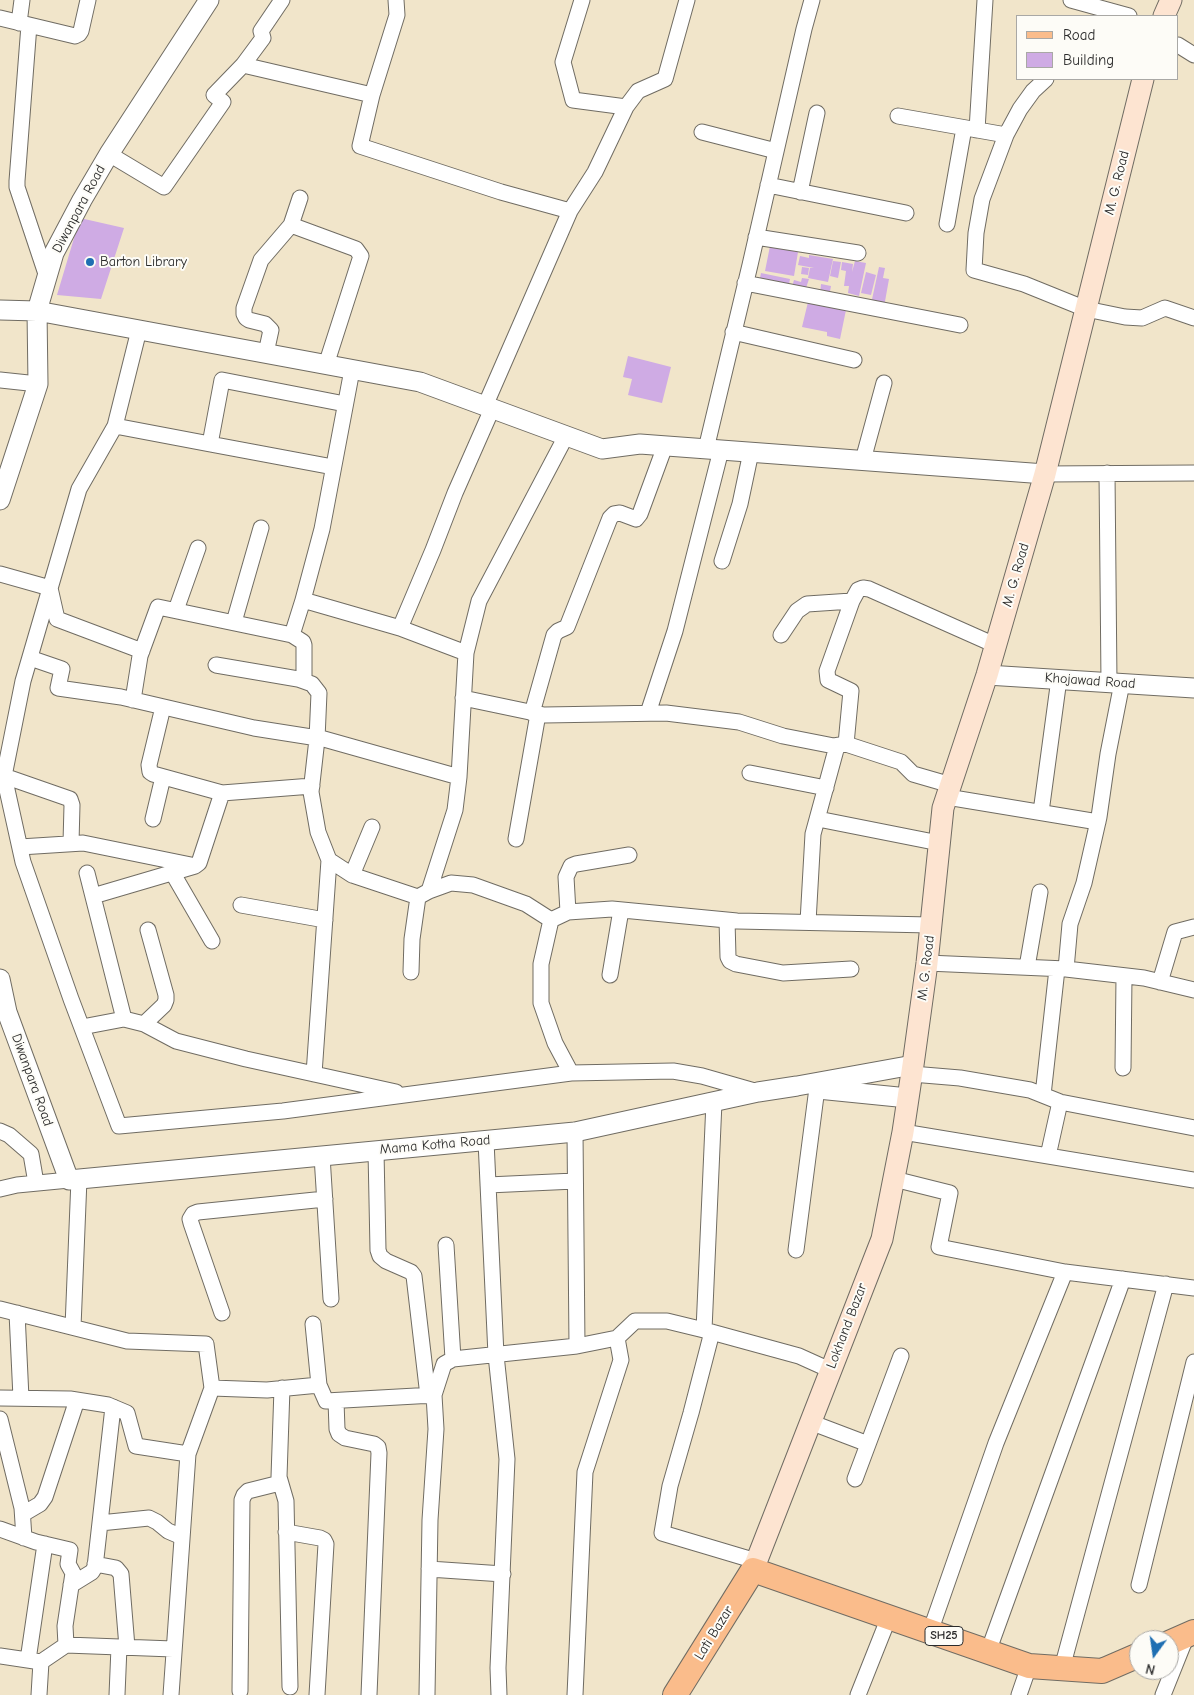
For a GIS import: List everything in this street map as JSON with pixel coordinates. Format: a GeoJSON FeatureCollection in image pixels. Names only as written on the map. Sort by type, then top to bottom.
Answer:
{"type":"FeatureCollection","features":[{"type":"Feature","properties":{"kind":"main road"},"geometry":{"type":"LineString","coordinates":[[1164,15],[1171,0]]}},
{"type":"Feature","properties":{"kind":"main road","name":"M. G. Road"},"geometry":{"type":"LineString","coordinates":[[913,1069],[927,963],[943,808],[986,675],[1045,474],[1143,80]]}},
{"type":"Feature","properties":{"kind":"main road","name":"Lokhand Bazar"},"geometry":{"type":"LineString","coordinates":[[754,1566],[882,1239],[913,1069]]}},
{"type":"Feature","properties":{"kind":"main road","name":"SH25"},"geometry":{"type":"LineString","coordinates":[[754,1566],[930,1632],[1029,1666],[1102,1671],[1129,1659]]}},
{"type":"Feature","properties":{"kind":"main road","name":"Lati Bazar"},"geometry":{"type":"LineString","coordinates":[[675,1695],[754,1566]]}},
{"type":"Feature","properties":{"kind":"street"},"geometry":{"type":"LineString","coordinates":[[22,0],[24,24],[17,187],[47,277]]}},
{"type":"Feature","properties":{"kind":"street"},"geometry":{"type":"LineString","coordinates":[[0,18],[75,36],[81,31],[88,0]]}},
{"type":"Feature","properties":{"kind":"street","name":"Diwanpara Road"},"geometry":{"type":"LineString","coordinates":[[0,500],[38,384],[37,311],[54,254],[108,154],[209,0]]}},
{"type":"Feature","properties":{"kind":"street"},"geometry":{"type":"LineString","coordinates":[[108,154],[164,187],[223,102],[214,95],[243,65],[263,38],[261,31],[282,0]]}},
{"type":"Feature","properties":{"kind":"street"},"geometry":{"type":"LineString","coordinates":[[396,0],[396,16],[372,95],[360,146],[501,192],[570,211]]}},
{"type":"Feature","properties":{"kind":"street"},"geometry":{"type":"LineString","coordinates":[[582,0],[563,62],[573,100],[626,107]]}},
{"type":"Feature","properties":{"kind":"street"},"geometry":{"type":"LineString","coordinates":[[400,628],[433,550],[488,407],[570,211],[594,172],[626,107],[638,91],[665,79],[687,0]]}},
{"type":"Feature","properties":{"kind":"street"},"geometry":{"type":"LineString","coordinates":[[648,713],[674,631],[713,449],[733,332],[812,0]]}},
{"type":"Feature","properties":{"kind":"street"},"geometry":{"type":"LineString","coordinates":[[947,224],[971,129],[985,0]]}},
{"type":"Feature","properties":{"kind":"street"},"geometry":{"type":"LineString","coordinates":[[1071,0],[1119,15]]}},
{"type":"Feature","properties":{"kind":"street"},"geometry":{"type":"LineString","coordinates":[[1179,46],[1194,55]]}},
{"type":"Feature","properties":{"kind":"street"},"geometry":{"type":"LineString","coordinates":[[243,65],[372,95]]}},
{"type":"Feature","properties":{"kind":"street"},"geometry":{"type":"LineString","coordinates":[[1045,80],[1033,91],[1020,109],[1006,135],[982,199],[976,233],[974,270],[1024,284],[1086,309],[1124,317],[1142,318],[1165,308],[1194,318]]}},
{"type":"Feature","properties":{"kind":"street"},"geometry":{"type":"LineString","coordinates":[[800,192],[817,113]]}},
{"type":"Feature","properties":{"kind":"street"},"geometry":{"type":"LineString","coordinates":[[898,116],[1006,135]]}},
{"type":"Feature","properties":{"kind":"street"},"geometry":{"type":"LineString","coordinates":[[702,132],[776,151]]}},
{"type":"Feature","properties":{"kind":"street"},"geometry":{"type":"LineString","coordinates":[[768,185],[906,213]]}},
{"type":"Feature","properties":{"kind":"street"},"geometry":{"type":"LineString","coordinates":[[266,353],[271,330],[266,324],[246,318],[244,308],[261,260],[290,226],[300,198]]}},
{"type":"Feature","properties":{"kind":"street"},"geometry":{"type":"LineString","coordinates":[[290,226],[356,249],[361,256],[326,365]]}},
{"type":"Feature","properties":{"kind":"street"},"geometry":{"type":"LineString","coordinates":[[756,238],[858,253]]}},
{"type":"Feature","properties":{"kind":"street"},"geometry":{"type":"LineString","coordinates":[[745,284],[960,325]]}},
{"type":"Feature","properties":{"kind":"street"},"geometry":{"type":"LineString","coordinates":[[0,310],[37,311],[420,382],[602,449],[640,444],[1045,474],[1194,473]]}},
{"type":"Feature","properties":{"kind":"street"},"geometry":{"type":"LineString","coordinates":[[139,330],[115,426],[79,489],[23,681],[4,776],[26,871],[120,1126],[283,1111],[571,1074],[673,1072],[702,1076],[758,1092]]}},
{"type":"Feature","properties":{"kind":"street"},"geometry":{"type":"LineString","coordinates":[[733,332],[854,360]]}},
{"type":"Feature","properties":{"kind":"street"},"geometry":{"type":"LineString","coordinates":[[292,635],[322,529],[352,370]]}},
{"type":"Feature","properties":{"kind":"street"},"geometry":{"type":"LineString","coordinates":[[0,380],[38,384]]}},
{"type":"Feature","properties":{"kind":"street"},"geometry":{"type":"LineString","coordinates":[[210,444],[222,380],[345,404]]}},
{"type":"Feature","properties":{"kind":"street"},"geometry":{"type":"LineString","coordinates":[[863,460],[884,383]]}},
{"type":"Feature","properties":{"kind":"street"},"geometry":{"type":"LineString","coordinates":[[115,426],[334,468]]}},
{"type":"Feature","properties":{"kind":"street"},"geometry":{"type":"LineString","coordinates":[[411,972],[412,939],[423,894],[455,810],[459,777],[466,653],[479,601],[566,436]]}},
{"type":"Feature","properties":{"kind":"street"},"geometry":{"type":"LineString","coordinates":[[516,839],[535,713],[554,635],[567,627],[610,518],[614,514],[620,513],[636,518],[640,514],[665,446]]}},
{"type":"Feature","properties":{"kind":"street"},"geometry":{"type":"LineString","coordinates":[[722,561],[740,504],[751,452]]}},
{"type":"Feature","properties":{"kind":"street"},"geometry":{"type":"LineString","coordinates":[[1043,1095],[1070,924],[1084,883],[1098,822],[1116,683],[1107,474]]}},
{"type":"Feature","properties":{"kind":"street"},"geometry":{"type":"LineString","coordinates":[[234,622],[261,528]]}},
{"type":"Feature","properties":{"kind":"street"},"geometry":{"type":"LineString","coordinates":[[176,610],[198,548]]}},
{"type":"Feature","properties":{"kind":"street"},"geometry":{"type":"LineString","coordinates":[[0,574],[50,588]]}},
{"type":"Feature","properties":{"kind":"street"},"geometry":{"type":"LineString","coordinates":[[50,588],[57,619],[142,650]]}},
{"type":"Feature","properties":{"kind":"street"},"geometry":{"type":"LineString","coordinates":[[808,922],[813,834],[841,745],[851,691],[828,680],[827,671],[858,590],[868,589],[995,645]]}},
{"type":"Feature","properties":{"kind":"street"},"geometry":{"type":"LineString","coordinates":[[303,600],[400,628],[466,653]]}},
{"type":"Feature","properties":{"kind":"street"},"geometry":{"type":"LineString","coordinates":[[781,635],[797,611],[807,604],[852,602]]}},
{"type":"Feature","properties":{"kind":"street"},"geometry":{"type":"LineString","coordinates":[[133,700],[142,650],[158,607],[292,635],[303,642],[304,645],[304,681]]}},
{"type":"Feature","properties":{"kind":"street"},"geometry":{"type":"LineString","coordinates":[[30,658],[62,669],[58,688],[133,700],[254,728],[316,738],[459,777]]}},
{"type":"Feature","properties":{"kind":"street"},"geometry":{"type":"LineString","coordinates":[[216,665],[304,681],[312,684],[319,693],[311,792],[318,832],[329,860],[314,1074]]}},
{"type":"Feature","properties":{"kind":"street","name":"Khojawad Road"},"geometry":{"type":"LineString","coordinates":[[986,675],[1194,688]]}},
{"type":"Feature","properties":{"kind":"street"},"geometry":{"type":"LineString","coordinates":[[1041,812],[1059,679]]}},
{"type":"Feature","properties":{"kind":"street"},"geometry":{"type":"LineString","coordinates":[[463,698],[544,715],[666,713],[739,722],[783,736],[841,745],[901,762],[912,774],[949,791],[1041,812],[1098,822]]}},
{"type":"Feature","properties":{"kind":"street"},"geometry":{"type":"LineString","coordinates":[[163,707],[149,765],[150,772],[153,774],[222,793],[312,786]]}},
{"type":"Feature","properties":{"kind":"street"},"geometry":{"type":"LineString","coordinates":[[750,773],[826,788]]}},
{"type":"Feature","properties":{"kind":"street"},"geometry":{"type":"LineString","coordinates":[[4,776],[70,799],[72,805],[71,843]]}},
{"type":"Feature","properties":{"kind":"street"},"geometry":{"type":"LineString","coordinates":[[153,819],[163,777]]}},
{"type":"Feature","properties":{"kind":"street"},"geometry":{"type":"LineString","coordinates":[[93,896],[195,866],[201,860],[222,793]]}},
{"type":"Feature","properties":{"kind":"street"},"geometry":{"type":"LineString","coordinates":[[818,819],[939,843]]}},
{"type":"Feature","properties":{"kind":"street"},"geometry":{"type":"LineString","coordinates":[[352,875],[372,827]]}},
{"type":"Feature","properties":{"kind":"street"},"geometry":{"type":"LineString","coordinates":[[20,847],[71,843],[93,845],[195,866]]}},
{"type":"Feature","properties":{"kind":"street"},"geometry":{"type":"LineString","coordinates":[[568,912],[566,877],[571,866],[629,855]]}},
{"type":"Feature","properties":{"kind":"street"},"geometry":{"type":"LineString","coordinates":[[329,860],[352,875],[423,894],[451,883],[473,884],[526,904],[552,920]]}},
{"type":"Feature","properties":{"kind":"street"},"geometry":{"type":"LineString","coordinates":[[172,872],[212,941]]}},
{"type":"Feature","properties":{"kind":"street"},"geometry":{"type":"LineString","coordinates":[[87,874],[124,1019]]}},
{"type":"Feature","properties":{"kind":"street"},"geometry":{"type":"LineString","coordinates":[[1027,967],[1040,892]]}},
{"type":"Feature","properties":{"kind":"street"},"geometry":{"type":"LineString","coordinates":[[241,905],[325,920]]}},
{"type":"Feature","properties":{"kind":"street"},"geometry":{"type":"LineString","coordinates":[[571,1074],[555,1043],[541,1003],[541,964],[552,920],[568,912],[622,910],[727,920],[931,925]]}},
{"type":"Feature","properties":{"kind":"street"},"geometry":{"type":"LineString","coordinates":[[610,976],[622,910]]}},
{"type":"Feature","properties":{"kind":"street"},"geometry":{"type":"LineString","coordinates":[[727,920],[728,956],[730,961],[736,964],[783,973],[851,969]]}},
{"type":"Feature","properties":{"kind":"street"},"geometry":{"type":"LineString","coordinates":[[1160,982],[1175,932],[1194,927]]}},
{"type":"Feature","properties":{"kind":"street"},"geometry":{"type":"LineString","coordinates":[[144,1024],[164,1005],[166,1000],[148,930]]}},
{"type":"Feature","properties":{"kind":"street"},"geometry":{"type":"LineString","coordinates":[[927,963],[1062,969],[1124,976],[1194,990]]}},
{"type":"Feature","properties":{"kind":"street"},"geometry":{"type":"LineString","coordinates":[[1123,1068],[1124,976]]}},
{"type":"Feature","properties":{"kind":"street","name":"Diwanpara Road"},"geometry":{"type":"LineString","coordinates":[[0,979],[4,1013],[74,1180]]}},
{"type":"Feature","properties":{"kind":"street"},"geometry":{"type":"LineString","coordinates":[[82,1027],[124,1019],[144,1024],[176,1041],[246,1059],[408,1095]]}},
{"type":"Feature","properties":{"kind":"street"},"geometry":{"type":"LineString","coordinates":[[913,1069],[1030,1090],[1060,1102],[1194,1128]]}},
{"type":"Feature","properties":{"kind":"street","name":"Mama Kotha Road"},"geometry":{"type":"LineString","coordinates":[[74,1180],[575,1132],[758,1092],[913,1069]]}},
{"type":"Feature","properties":{"kind":"street","name":"Mama Kotha Road"},"geometry":{"type":"LineString","coordinates":[[797,1086],[908,1098]]}},
{"type":"Feature","properties":{"kind":"street"},"geometry":{"type":"LineString","coordinates":[[796,1250],[817,1088]]}},
{"type":"Feature","properties":{"kind":"street"},"geometry":{"type":"LineString","coordinates":[[714,1102],[708,1331],[691,1413],[670,1486],[662,1533],[754,1566]]}},
{"type":"Feature","properties":{"kind":"street"},"geometry":{"type":"LineString","coordinates":[[1048,1156],[1060,1102]]}},
{"type":"Feature","properties":{"kind":"street"},"geometry":{"type":"LineString","coordinates":[[0,1131],[31,1154],[36,1183]]}},
{"type":"Feature","properties":{"kind":"street"},"geometry":{"type":"LineString","coordinates":[[575,1132],[577,1346]]}},
{"type":"Feature","properties":{"kind":"street"},"geometry":{"type":"LineString","coordinates":[[903,1132],[1194,1180]]}},
{"type":"Feature","properties":{"kind":"street"},"geometry":{"type":"LineString","coordinates":[[486,1141],[496,1355],[507,1459],[498,1668],[499,1695]]}},
{"type":"Feature","properties":{"kind":"street"},"geometry":{"type":"LineString","coordinates":[[376,1151],[378,1250],[380,1256],[386,1261],[411,1272],[414,1276],[436,1429],[430,1520],[427,1695]]}},
{"type":"Feature","properties":{"kind":"street"},"geometry":{"type":"LineString","coordinates":[[322,1156],[331,1298]]}},
{"type":"Feature","properties":{"kind":"street"},"geometry":{"type":"LineString","coordinates":[[894,1179],[950,1194],[939,1247],[1065,1272],[1194,1288]]}},
{"type":"Feature","properties":{"kind":"street"},"geometry":{"type":"LineString","coordinates":[[0,1189],[36,1183],[74,1180],[73,1328]]}},
{"type":"Feature","properties":{"kind":"street"},"geometry":{"type":"LineString","coordinates":[[488,1185],[576,1181]]}},
{"type":"Feature","properties":{"kind":"street"},"geometry":{"type":"LineString","coordinates":[[222,1314],[190,1223],[193,1214],[325,1199]]}},
{"type":"Feature","properties":{"kind":"street"},"geometry":{"type":"LineString","coordinates":[[446,1245],[453,1359]]}},
{"type":"Feature","properties":{"kind":"street"},"geometry":{"type":"LineString","coordinates":[[930,1632],[996,1443],[1065,1272]]}},
{"type":"Feature","properties":{"kind":"street"},"geometry":{"type":"LineString","coordinates":[[988,1652],[1123,1279]]}},
{"type":"Feature","properties":{"kind":"street"},"geometry":{"type":"LineString","coordinates":[[1062,1668],[1166,1284]]}},
{"type":"Feature","properties":{"kind":"street"},"geometry":{"type":"LineString","coordinates":[[0,1310],[127,1341],[206,1344],[212,1388],[188,1454],[171,1695]]}},
{"type":"Feature","properties":{"kind":"street"},"geometry":{"type":"LineString","coordinates":[[17,1313],[21,1398]]}},
{"type":"Feature","properties":{"kind":"street"},"geometry":{"type":"LineString","coordinates":[[431,1396],[444,1364],[453,1359],[577,1346],[617,1338],[635,1321],[667,1321],[708,1331],[799,1356],[830,1370]]}},
{"type":"Feature","properties":{"kind":"street"},"geometry":{"type":"LineString","coordinates":[[313,1324],[320,1385],[326,1401],[431,1396]]}},
{"type":"Feature","properties":{"kind":"street"},"geometry":{"type":"LineString","coordinates":[[575,1695],[585,1472],[621,1360],[617,1338]]}},
{"type":"Feature","properties":{"kind":"street"},"geometry":{"type":"LineString","coordinates":[[855,1479],[901,1356]]}},
{"type":"Feature","properties":{"kind":"street"},"geometry":{"type":"LineString","coordinates":[[1139,1585],[1194,1362]]}},
{"type":"Feature","properties":{"kind":"street"},"geometry":{"type":"LineString","coordinates":[[212,1388],[282,1388],[320,1385]]}},
{"type":"Feature","properties":{"kind":"street"},"geometry":{"type":"LineString","coordinates":[[282,1388],[280,1483],[286,1501],[290,1687]]}},
{"type":"Feature","properties":{"kind":"street"},"geometry":{"type":"LineString","coordinates":[[0,1398],[77,1400],[113,1407],[128,1413],[136,1446],[188,1454]]}},
{"type":"Feature","properties":{"kind":"street"},"geometry":{"type":"LineString","coordinates":[[23,1514],[40,1504],[46,1497],[77,1400]]}},
{"type":"Feature","properties":{"kind":"street"},"geometry":{"type":"LineString","coordinates":[[336,1401],[337,1429],[339,1434],[344,1438],[374,1444],[378,1447],[380,1453],[369,1695]]}},
{"type":"Feature","properties":{"kind":"street"},"geometry":{"type":"LineString","coordinates":[[71,1585],[92,1572],[95,1564],[113,1407]]}},
{"type":"Feature","properties":{"kind":"street"},"geometry":{"type":"LineString","coordinates":[[0,1419],[23,1514],[24,1538]]}},
{"type":"Feature","properties":{"kind":"street"},"geometry":{"type":"LineString","coordinates":[[810,1422],[868,1444]]}},
{"type":"Feature","properties":{"kind":"street"},"geometry":{"type":"LineString","coordinates":[[240,1692],[242,1500],[248,1491],[280,1483]]}},
{"type":"Feature","properties":{"kind":"street"},"geometry":{"type":"LineString","coordinates":[[100,1522],[149,1518],[168,1531],[182,1537]]}},
{"type":"Feature","properties":{"kind":"street"},"geometry":{"type":"LineString","coordinates":[[0,1530],[70,1550],[68,1564],[74,1572],[64,1626],[66,1645]]}},
{"type":"Feature","properties":{"kind":"street"},"geometry":{"type":"LineString","coordinates":[[286,1532],[320,1538],[326,1544],[317,1695]]}},
{"type":"Feature","properties":{"kind":"street"},"geometry":{"type":"LineString","coordinates":[[39,1695],[34,1662],[45,1544]]}},
{"type":"Feature","properties":{"kind":"street"},"geometry":{"type":"LineString","coordinates":[[95,1564],[116,1568],[121,1574],[123,1647],[117,1695]]}},
{"type":"Feature","properties":{"kind":"street"},"geometry":{"type":"LineString","coordinates":[[429,1569],[503,1574]]}},
{"type":"Feature","properties":{"kind":"street"},"geometry":{"type":"LineString","coordinates":[[858,1695],[889,1617]]}},
{"type":"Feature","properties":{"kind":"street"},"geometry":{"type":"LineString","coordinates":[[1163,1695],[1183,1637]]}},
{"type":"Feature","properties":{"kind":"street"},"geometry":{"type":"LineString","coordinates":[[0,1656],[34,1662],[66,1645],[173,1650]]}},
{"type":"Feature","properties":{"kind":"street"},"geometry":{"type":"LineString","coordinates":[[1019,1695],[1029,1666]]}},
{"type":"Feature","properties":{"kind":"building","name":"Barton Library"},"geometry":{"type":"Polygon","coordinates":[[[80,218],[124,228],[101,299],[57,295],[80,218]]]}},
{"type":"Feature","properties":{"kind":"building"},"geometry":{"type":"Polygon","coordinates":[[[770,246],[798,252],[794,276],[765,271],[770,246]]]}},
{"type":"Feature","properties":{"kind":"building"},"geometry":{"type":"Polygon","coordinates":[[[809,255],[833,259],[828,282],[808,278],[810,268],[814,268],[798,265],[800,256],[809,258],[809,255]]]}},
{"type":"Feature","properties":{"kind":"building"},"geometry":{"type":"Polygon","coordinates":[[[833,261],[841,262],[838,278],[830,276],[833,261]]]}},
{"type":"Feature","properties":{"kind":"building"},"geometry":{"type":"Polygon","coordinates":[[[855,261],[866,263],[859,296],[848,293],[849,286],[844,286],[846,271],[841,270],[842,262],[853,264],[852,272],[855,261]]]}},
{"type":"Feature","properties":{"kind":"building"},"geometry":{"type":"Polygon","coordinates":[[[802,267],[809,268],[808,275],[801,274],[802,267]]]}},
{"type":"Feature","properties":{"kind":"building"},"geometry":{"type":"Polygon","coordinates":[[[879,267],[885,268],[883,278],[889,279],[884,307],[871,304],[879,267]]]}},
{"type":"Feature","properties":{"kind":"building"},"geometry":{"type":"Polygon","coordinates":[[[866,272],[876,275],[871,295],[861,293],[866,272]]]}},
{"type":"Feature","properties":{"kind":"building"},"geometry":{"type":"Polygon","coordinates":[[[761,273],[790,279],[788,289],[759,283],[761,273]]]}},
{"type":"Feature","properties":{"kind":"building"},"geometry":{"type":"Polygon","coordinates":[[[802,278],[809,279],[806,288],[791,290],[794,280],[801,282],[802,278]]]}},
{"type":"Feature","properties":{"kind":"building"},"geometry":{"type":"Polygon","coordinates":[[[821,284],[831,286],[829,297],[820,295],[821,284]]]}},
{"type":"Feature","properties":{"kind":"building"},"geometry":{"type":"Polygon","coordinates":[[[808,302],[846,310],[840,339],[827,336],[827,332],[802,327],[808,302]]]}},
{"type":"Feature","properties":{"kind":"building"},"geometry":{"type":"Polygon","coordinates":[[[628,356],[671,367],[662,403],[628,395],[632,379],[623,377],[628,356]]]}},
{"type":"Feature","properties":{"kind":"place","name":"Barton Library"},"geometry":{"type":"Point","coordinates":[90,262]}}]}
